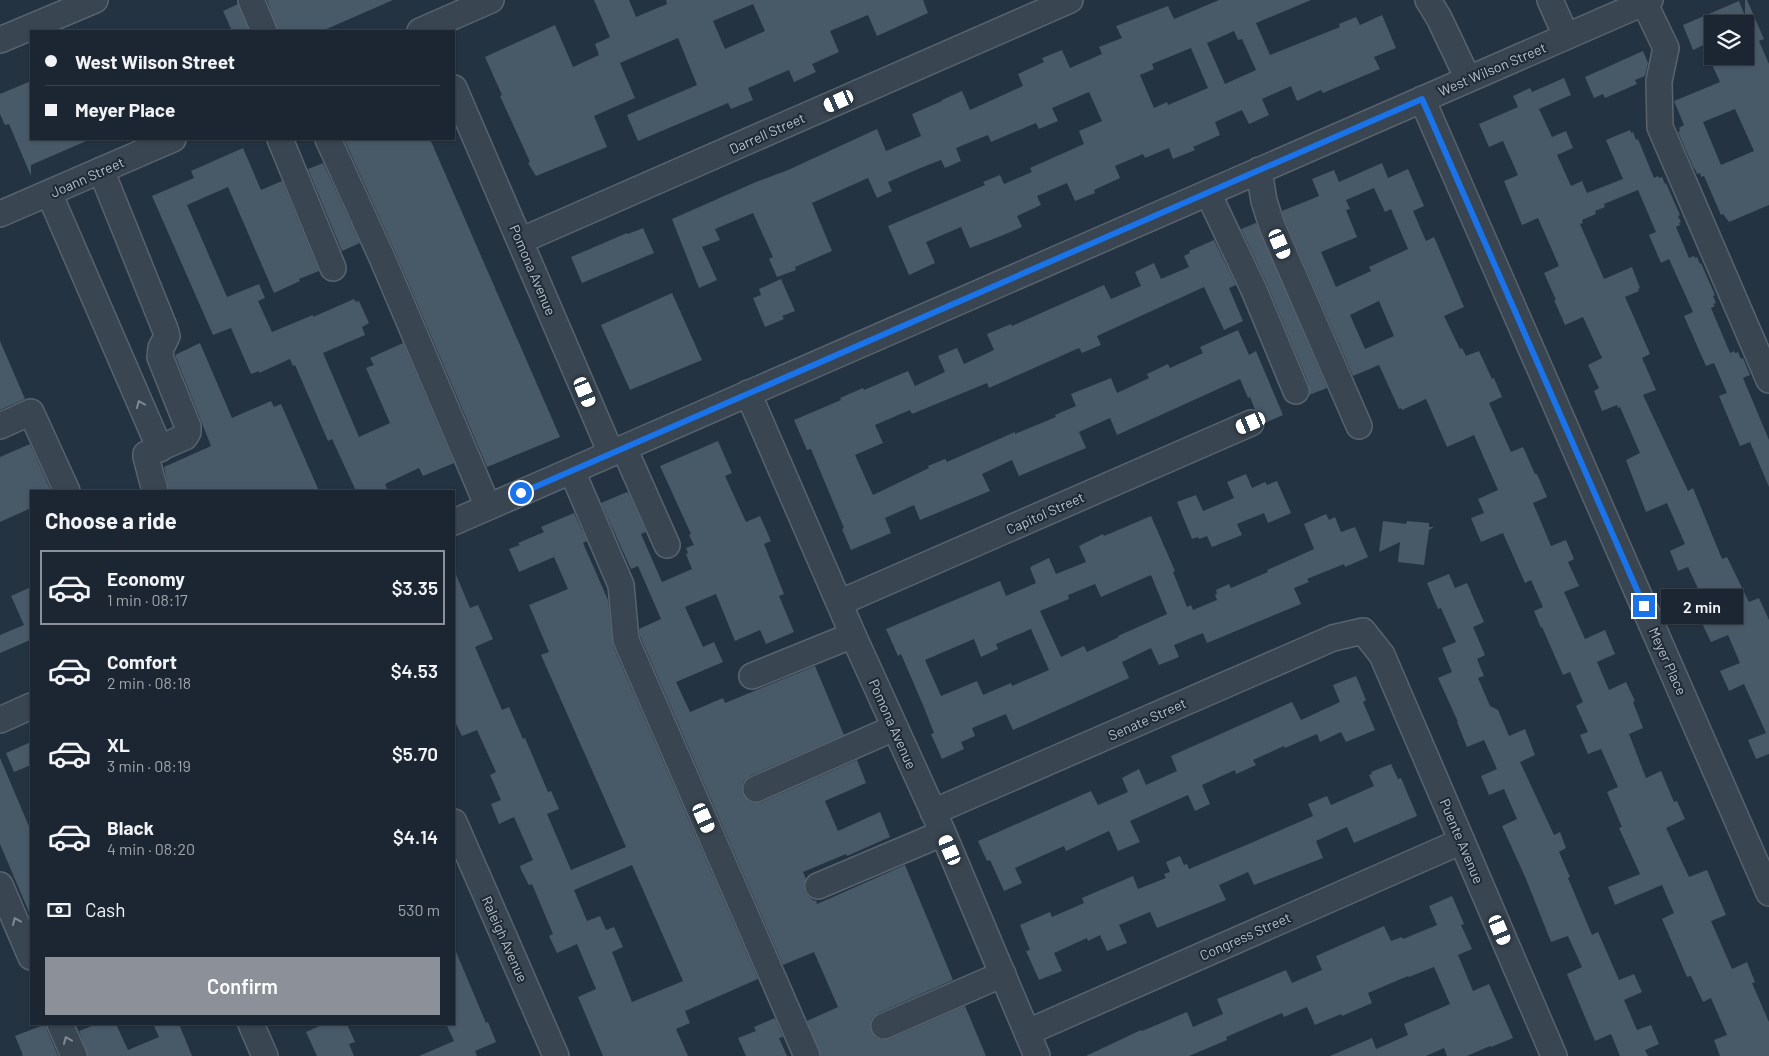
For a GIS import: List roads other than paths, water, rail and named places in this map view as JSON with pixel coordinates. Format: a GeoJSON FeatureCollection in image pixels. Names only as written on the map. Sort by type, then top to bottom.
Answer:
{"type":"FeatureCollection","features":[{"type":"Feature","properties":{"kind":"street"},"geometry":{"type":"LineString","coordinates":[[0,40],[95,0]]}},
{"type":"Feature","properties":{"kind":"street"},"geometry":{"type":"LineString","coordinates":[[251,0],[264,30]]}},
{"type":"Feature","properties":{"kind":"street"},"geometry":{"type":"LineString","coordinates":[[426,30],[491,0]]}},
{"type":"Feature","properties":{"kind":"street","name":"Darrell Street"},"geometry":{"type":"LineString","coordinates":[[520,241],[1070,0]]}},
{"type":"Feature","properties":{"kind":"street"},"geometry":{"type":"LineString","coordinates":[[1428,0],[1439,18],[1468,79]]}},
{"type":"Feature","properties":{"kind":"street"},"geometry":{"type":"LineString","coordinates":[[1550,0],[1566,36]]}},
{"type":"Feature","properties":{"kind":"street"},"geometry":{"type":"LineString","coordinates":[[1647,1],[1666,48],[1659,80],[1660,127],[1769,380]]}},
{"type":"Feature","properties":{"kind":"street","name":"West Wilson Street"},"geometry":{"type":"LineString","coordinates":[[455,522],[1647,1]]}},
{"type":"Feature","properties":{"kind":"street","name":"Pomona Avenue"},"geometry":{"type":"LineString","coordinates":[[455,90],[520,241],[617,450],[667,545]]}},
{"type":"Feature","properties":{"kind":"street","name":"Meyer Place"},"geometry":{"type":"LineString","coordinates":[[1422,99],[1769,893]]}},
{"type":"Feature","properties":{"kind":"street","name":"Joann Street"},"geometry":{"type":"LineString","coordinates":[[0,214],[172,140]]}},
{"type":"Feature","properties":{"kind":"street"},"geometry":{"type":"LineString","coordinates":[[280,140],[333,268]]}},
{"type":"Feature","properties":{"kind":"street"},"geometry":{"type":"LineString","coordinates":[[328,140],[383,260],[488,507]]}},
{"type":"Feature","properties":{"kind":"street"},"geometry":{"type":"LineString","coordinates":[[101,170],[165,329],[167,336],[161,348],[160,357],[185,416],[188,432],[185,437],[146,454],[155,490]]}},
{"type":"Feature","properties":{"kind":"street"},"geometry":{"type":"LineString","coordinates":[[1259,170],[1264,201],[1272,226],[1358,426]]}},
{"type":"Feature","properties":{"kind":"street"},"geometry":{"type":"LineString","coordinates":[[1208,192],[1254,290],[1296,391]]}},
{"type":"Feature","properties":{"kind":"street"},"geometry":{"type":"LineString","coordinates":[[49,193],[160,449]]}},
{"type":"Feature","properties":{"kind":"street","name":"Pomona Avenue"},"geometry":{"type":"LineString","coordinates":[[748,393],[894,728],[938,822],[1038,1056]]}},
{"type":"Feature","properties":{"kind":"street"},"geometry":{"type":"LineString","coordinates":[[0,426],[31,412],[67,490]]}},
{"type":"Feature","properties":{"kind":"street","name":"Capitol Street"},"geometry":{"type":"LineString","coordinates":[[839,603],[1251,423]]}},
{"type":"Feature","properties":{"kind":"street"},"geometry":{"type":"LineString","coordinates":[[572,471],[621,585],[626,640],[806,1056]]}},
{"type":"Feature","properties":{"kind":"street","name":"Senate Street"},"geometry":{"type":"LineString","coordinates":[[818,886],[938,822],[1333,638],[1363,631]]}},
{"type":"Feature","properties":{"kind":"street","name":"Puente Avenue"},"geometry":{"type":"LineString","coordinates":[[1363,631],[1382,655],[1554,1056]]}},
{"type":"Feature","properties":{"kind":"street"},"geometry":{"type":"LineString","coordinates":[[752,676],[853,635]]}},
{"type":"Feature","properties":{"kind":"street"},"geometry":{"type":"LineString","coordinates":[[0,720],[30,706]]}},
{"type":"Feature","properties":{"kind":"street"},"geometry":{"type":"LineString","coordinates":[[756,789],[894,728]]}},
{"type":"Feature","properties":{"kind":"street","name":"Raleigh Avenue"},"geometry":{"type":"LineString","coordinates":[[455,824],[556,1056]]}},
{"type":"Feature","properties":{"kind":"street","name":"Congress Street"},"geometry":{"type":"LineString","coordinates":[[1028,1032],[1462,841]]}},
{"type":"Feature","properties":{"kind":"street"},"geometry":{"type":"LineString","coordinates":[[0,885],[30,955]]}},
{"type":"Feature","properties":{"kind":"street"},"geometry":{"type":"LineString","coordinates":[[884,1026],[1003,974]]}},
{"type":"Feature","properties":{"kind":"street"},"geometry":{"type":"LineString","coordinates":[[60,1025],[74,1056]]}},
{"type":"Feature","properties":{"kind":"street"},"geometry":{"type":"LineString","coordinates":[[251,1025],[265,1056]]}}]}
